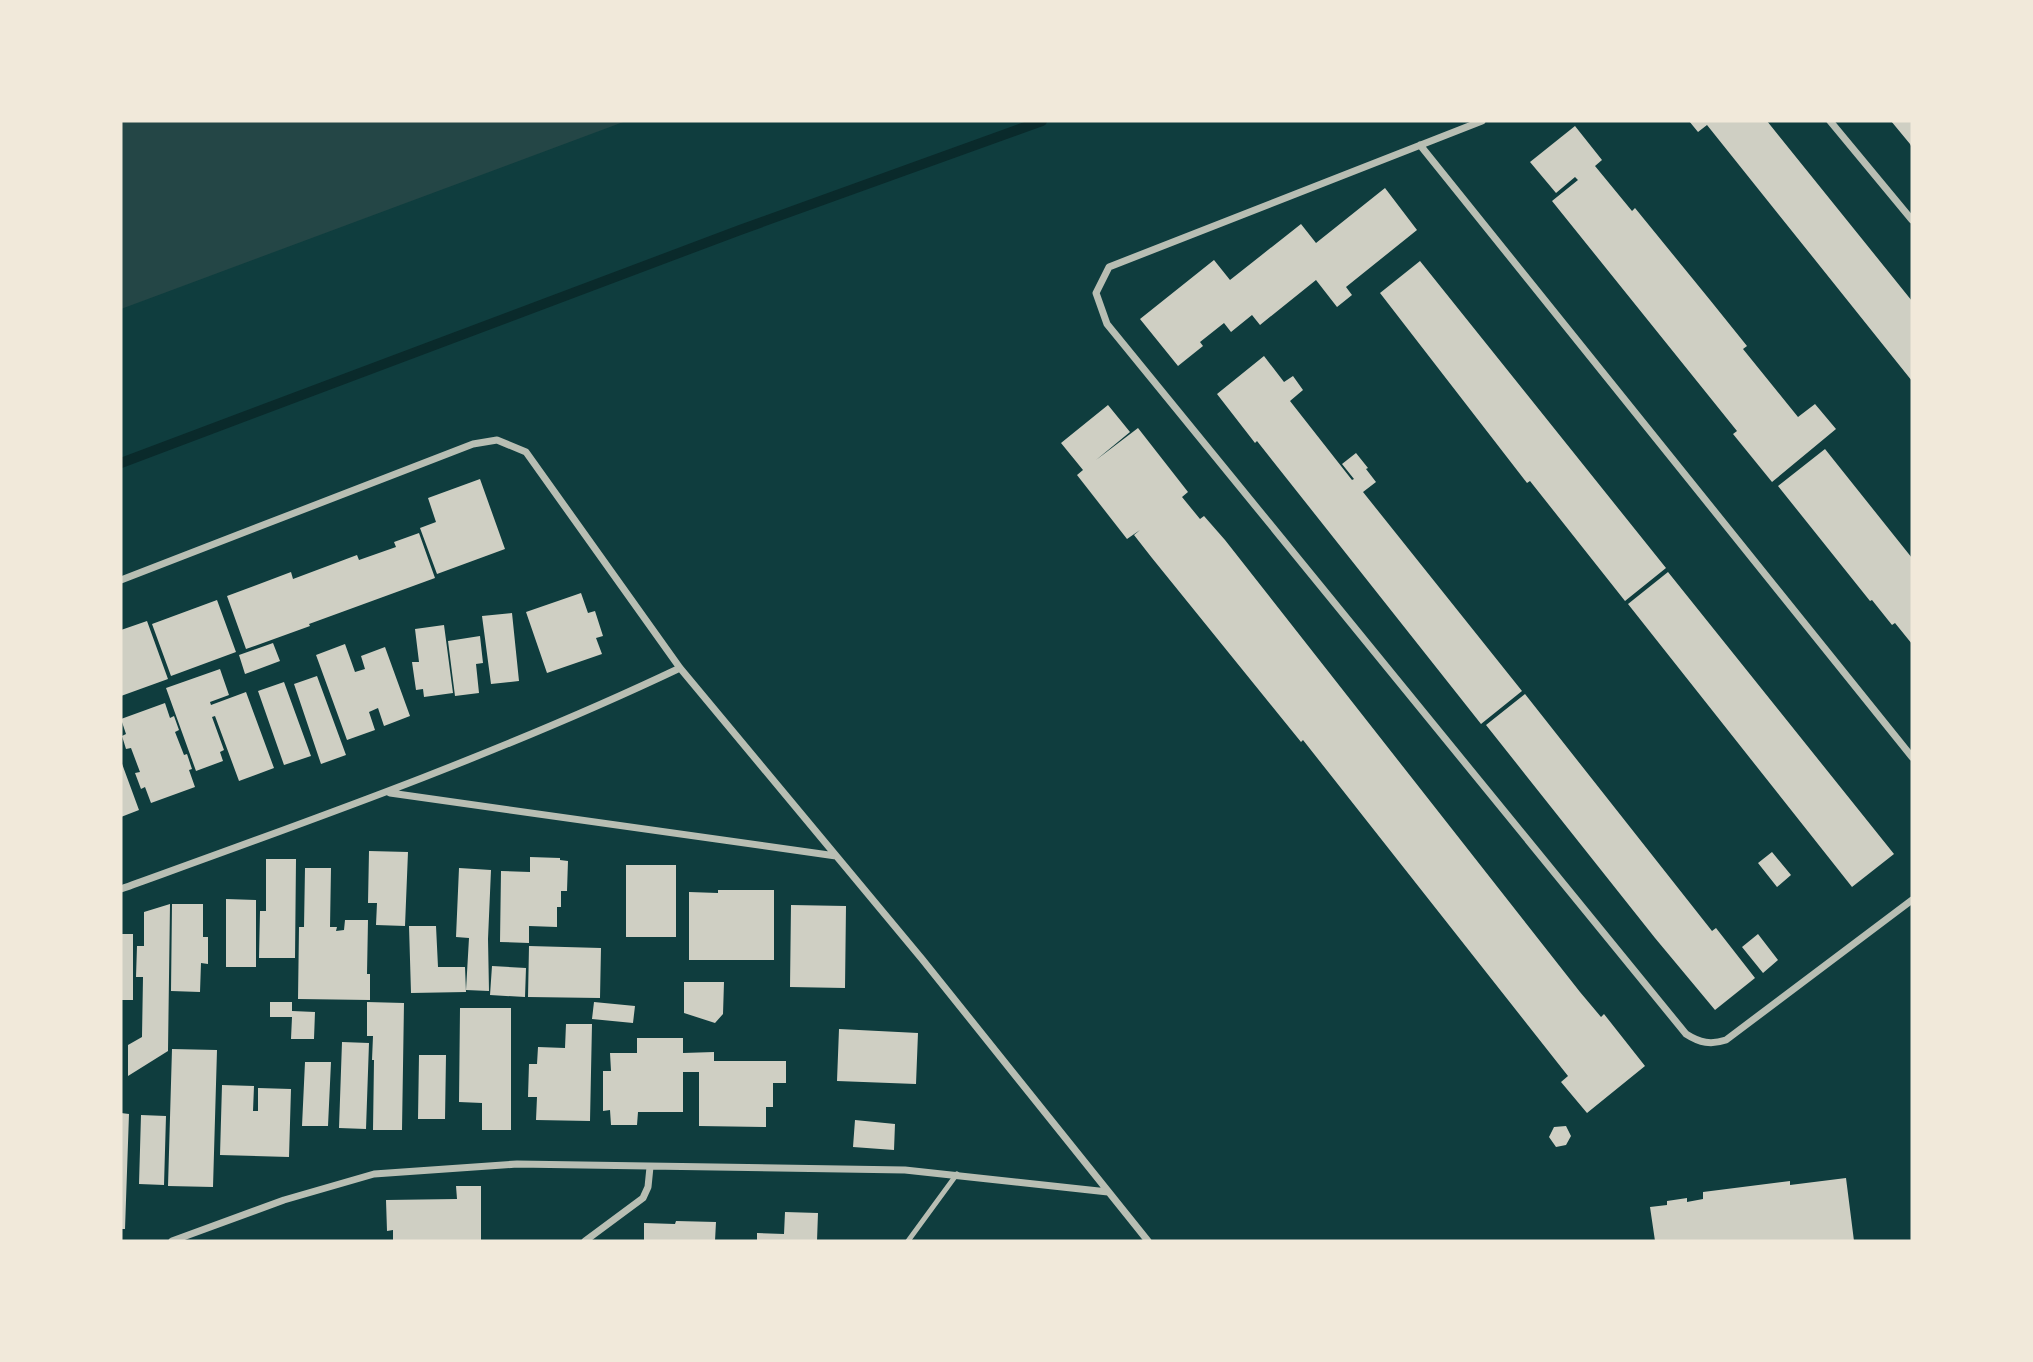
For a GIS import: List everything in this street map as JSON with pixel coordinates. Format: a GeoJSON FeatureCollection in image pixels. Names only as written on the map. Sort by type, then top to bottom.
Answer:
{"type":"FeatureCollection","features":[{"type":"Feature","properties":{"kind":"street"},"geometry":{"type":"LineString","coordinates":[[1482,121],[1109,267],[1096,293],[1107,324],[1686,1034],[1696,1041],[1708,1044],[1726,1040],[1912,900]]}},
{"type":"Feature","properties":{"kind":"street"},"geometry":{"type":"LineString","coordinates":[[1830,121],[1912,220]]}},
{"type":"Feature","properties":{"kind":"street"},"geometry":{"type":"LineString","coordinates":[[1420,145],[1912,757]]}},
{"type":"Feature","properties":{"kind":"street"},"geometry":{"type":"LineString","coordinates":[[121,580],[473,444],[497,440],[526,452],[680,668],[922,958],[1148,1241]]}},
{"type":"Feature","properties":{"kind":"street"},"geometry":{"type":"LineString","coordinates":[[121,889],[388,792],[632,691],[680,668]]}},
{"type":"Feature","properties":{"kind":"street"},"geometry":{"type":"LineString","coordinates":[[388,792],[837,856]]}},
{"type":"Feature","properties":{"kind":"street"},"geometry":{"type":"LineString","coordinates":[[172,1241],[284,1200],[374,1174],[517,1164],[905,1170],[1108,1192]]}},
{"type":"Feature","properties":{"kind":"street"},"geometry":{"type":"LineString","coordinates":[[584,1241],[643,1198],[648,1187],[650,1167]]}},
{"type":"Feature","properties":{"kind":"lane"},"geometry":{"type":"LineString","coordinates":[[908,1241],[957,1174]]}},
{"type":"Feature","properties":{"kind":"shaded area"},"geometry":{"type":"Polygon","coordinates":[[[121,121],[626,121],[121,309],[121,121]]]}},
{"type":"Feature","properties":{"kind":"building"},"geometry":{"type":"Polygon","coordinates":[[[1689,121],[1767,121],[1912,301],[1912,381],[1707,125],[1698,132],[1689,121]]]}},
{"type":"Feature","properties":{"kind":"building"},"geometry":{"type":"Polygon","coordinates":[[[1891,121],[1912,121],[1912,148],[1910,144],[1891,121]]]}},
{"type":"Feature","properties":{"kind":"building"},"geometry":{"type":"Polygon","coordinates":[[[1575,126],[1602,160],[1595,166],[1632,211],[1635,208],[1710,300],[1747,346],[1743,349],[1798,417],[1815,404],[1836,429],[1772,482],[1733,434],[1737,431],[1552,201],[1578,180],[1575,177],[1556,193],[1530,162],[1575,126]]]}},
{"type":"Feature","properties":{"kind":"building"},"geometry":{"type":"Polygon","coordinates":[[[1385,188],[1417,230],[1346,287],[1352,295],[1337,307],[1316,280],[1260,325],[1252,315],[1231,332],[1224,323],[1200,342],[1203,346],[1178,366],[1140,319],[1214,260],[1230,280],[1301,224],[1316,243],[1385,188]]]}},
{"type":"Feature","properties":{"kind":"building"},"geometry":{"type":"Polygon","coordinates":[[[1420,261],[1666,568],[1625,601],[1530,481],[1527,483],[1380,293],[1420,261]]]}},
{"type":"Feature","properties":{"kind":"building"},"geometry":{"type":"Polygon","coordinates":[[[1264,356],[1284,382],[1293,376],[1303,390],[1290,401],[1352,480],[1354,479],[1342,464],[1356,453],[1368,468],[1366,469],[1376,482],[1363,492],[1522,691],[1481,724],[1217,394],[1264,356]]]}},
{"type":"Feature","properties":{"kind":"building"},"geometry":{"type":"Polygon","coordinates":[[[1108,405],[1130,432],[1096,460],[1138,428],[1188,492],[1182,497],[1200,519],[1204,516],[1225,540],[1580,992],[1601,1017],[1604,1014],[1645,1066],[1587,1113],[1561,1082],[1568,1076],[1303,740],[1301,742],[1134,535],[1140,530],[1127,539],[1077,475],[1083,470],[1061,443],[1108,405]]]}},
{"type":"Feature","properties":{"kind":"building"},"geometry":{"type":"Polygon","coordinates":[[[1825,449],[1912,558],[1912,644],[1895,623],[1892,625],[1872,600],[1870,601],[1778,486],[1825,449]]]}},
{"type":"Feature","properties":{"kind":"building"},"geometry":{"type":"Polygon","coordinates":[[[480,479],[505,549],[437,574],[420,528],[436,522],[428,498],[480,479]]]}},
{"type":"Feature","properties":{"kind":"building"},"geometry":{"type":"Polygon","coordinates":[[[419,533],[435,578],[246,649],[227,596],[291,572],[293,579],[357,555],[359,560],[396,547],[394,542],[419,533]]]}},
{"type":"Feature","properties":{"kind":"building"},"geometry":{"type":"Polygon","coordinates":[[[1668,572],[1894,854],[1852,887],[1628,604],[1668,572]]]}},
{"type":"Feature","properties":{"kind":"building"},"geometry":{"type":"Polygon","coordinates":[[[581,593],[588,613],[595,611],[603,636],[596,638],[602,654],[547,673],[526,612],[581,593]]]}},
{"type":"Feature","properties":{"kind":"building"},"geometry":{"type":"Polygon","coordinates":[[[217,600],[236,652],[171,676],[152,624],[217,600]]]}},
{"type":"Feature","properties":{"kind":"building"},"geometry":{"type":"Polygon","coordinates":[[[512,613],[519,681],[491,684],[482,616],[512,613]]]}},
{"type":"Feature","properties":{"kind":"building"},"geometry":{"type":"Polygon","coordinates":[[[147,621],[168,679],[121,696],[121,630],[147,621]]]}},
{"type":"Feature","properties":{"kind":"building"},"geometry":{"type":"Polygon","coordinates":[[[444,625],[453,693],[424,697],[423,689],[416,690],[412,662],[419,662],[415,629],[444,625]]]}},
{"type":"Feature","properties":{"kind":"building"},"geometry":{"type":"Polygon","coordinates":[[[480,636],[483,663],[476,664],[479,693],[455,696],[448,641],[480,636]]]}},
{"type":"Feature","properties":{"kind":"building"},"geometry":{"type":"Polygon","coordinates":[[[273,643],[280,661],[245,674],[239,655],[273,643]]]}},
{"type":"Feature","properties":{"kind":"building"},"geometry":{"type":"Polygon","coordinates":[[[345,644],[355,672],[365,669],[361,656],[385,647],[410,716],[384,726],[378,708],[369,712],[375,730],[347,740],[316,655],[345,644]]]}},
{"type":"Feature","properties":{"kind":"building"},"geometry":{"type":"Polygon","coordinates":[[[220,669],[229,695],[210,702],[211,705],[246,692],[274,768],[239,781],[215,716],[212,717],[224,750],[220,752],[223,761],[196,771],[166,688],[220,669]]]}},
{"type":"Feature","properties":{"kind":"building"},"geometry":{"type":"Polygon","coordinates":[[[317,676],[346,755],[321,764],[294,684],[317,676]]]}},
{"type":"Feature","properties":{"kind":"building"},"geometry":{"type":"Polygon","coordinates":[[[284,682],[311,756],[284,765],[258,691],[284,682]]]}},
{"type":"Feature","properties":{"kind":"building"},"geometry":{"type":"Polygon","coordinates":[[[1525,694],[1712,931],[1716,928],[1755,978],[1715,1010],[1486,725],[1525,694]]]}},
{"type":"Feature","properties":{"kind":"building"},"geometry":{"type":"Polygon","coordinates":[[[165,703],[170,718],[174,716],[179,730],[175,732],[184,755],[187,754],[195,787],[151,803],[145,787],[141,789],[135,773],[140,772],[131,748],[126,749],[122,736],[126,734],[121,719],[165,703]]]}},
{"type":"Feature","properties":{"kind":"building"},"geometry":{"type":"Polygon","coordinates":[[[121,761],[139,810],[121,817],[121,761]]]}},
{"type":"Feature","properties":{"kind":"building"},"geometry":{"type":"Polygon","coordinates":[[[369,851],[408,852],[405,926],[376,925],[377,903],[368,903],[369,851]]]}},
{"type":"Feature","properties":{"kind":"building"},"geometry":{"type":"Polygon","coordinates":[[[1772,852],[1791,875],[1777,887],[1758,863],[1772,852]]]}},
{"type":"Feature","properties":{"kind":"building"},"geometry":{"type":"Polygon","coordinates":[[[530,857],[560,858],[568,861],[567,891],[561,891],[561,907],[557,907],[557,927],[529,926],[529,943],[500,942],[501,871],[530,872],[530,857]]]}},
{"type":"Feature","properties":{"kind":"building"},"geometry":{"type":"Polygon","coordinates":[[[266,859],[296,859],[295,958],[259,958],[260,911],[266,911],[266,859]]]}},
{"type":"Feature","properties":{"kind":"building"},"geometry":{"type":"Polygon","coordinates":[[[626,865],[676,865],[676,937],[626,937],[626,865]]]}},
{"type":"Feature","properties":{"kind":"building"},"geometry":{"type":"Polygon","coordinates":[[[305,868],[331,868],[330,927],[337,927],[336,931],[344,930],[345,920],[368,920],[367,974],[370,974],[370,1000],[298,999],[299,927],[304,927],[305,868]]]}},
{"type":"Feature","properties":{"kind":"building"},"geometry":{"type":"Polygon","coordinates":[[[459,868],[491,870],[489,991],[466,990],[469,938],[456,937],[459,868]]]}},
{"type":"Feature","properties":{"kind":"building"},"geometry":{"type":"Polygon","coordinates":[[[718,890],[774,890],[774,960],[689,960],[689,892],[718,893],[718,890]]]}},
{"type":"Feature","properties":{"kind":"building"},"geometry":{"type":"Polygon","coordinates":[[[226,899],[256,900],[256,967],[226,967],[226,899]]]}},
{"type":"Feature","properties":{"kind":"building"},"geometry":{"type":"Polygon","coordinates":[[[170,904],[168,1051],[128,1076],[128,1045],[142,1037],[143,977],[136,977],[137,946],[144,946],[144,912],[170,904]]]}},
{"type":"Feature","properties":{"kind":"building"},"geometry":{"type":"Polygon","coordinates":[[[172,904],[203,904],[203,937],[208,937],[208,964],[201,963],[200,992],[171,991],[172,904]]]}},
{"type":"Feature","properties":{"kind":"building"},"geometry":{"type":"Polygon","coordinates":[[[791,905],[846,906],[845,988],[790,987],[791,905]]]}},
{"type":"Feature","properties":{"kind":"building"},"geometry":{"type":"Polygon","coordinates":[[[409,926],[436,926],[438,967],[465,967],[466,992],[411,993],[409,926]]]}},
{"type":"Feature","properties":{"kind":"building"},"geometry":{"type":"Polygon","coordinates":[[[121,934],[133,934],[133,1000],[121,1000],[121,934]]]}},
{"type":"Feature","properties":{"kind":"building"},"geometry":{"type":"Polygon","coordinates":[[[1758,934],[1778,960],[1763,973],[1742,947],[1758,934]]]}},
{"type":"Feature","properties":{"kind":"building"},"geometry":{"type":"Polygon","coordinates":[[[529,946],[601,948],[600,998],[528,997],[529,946]]]}},
{"type":"Feature","properties":{"kind":"building"},"geometry":{"type":"Polygon","coordinates":[[[492,966],[526,968],[525,997],[490,995],[492,966]]]}},
{"type":"Feature","properties":{"kind":"building"},"geometry":{"type":"Polygon","coordinates":[[[684,982],[724,982],[723,1014],[715,1023],[684,1013],[684,982]]]}},
{"type":"Feature","properties":{"kind":"building"},"geometry":{"type":"Polygon","coordinates":[[[270,1002],[292,1002],[292,1011],[315,1012],[314,1039],[291,1039],[292,1017],[270,1017],[270,1002]]]}},
{"type":"Feature","properties":{"kind":"building"},"geometry":{"type":"Polygon","coordinates":[[[367,1002],[404,1003],[402,1130],[373,1130],[373,1036],[367,1036],[367,1002]]]}},
{"type":"Feature","properties":{"kind":"building"},"geometry":{"type":"Polygon","coordinates":[[[594,1002],[635,1006],[633,1023],[592,1019],[594,1002]]]}},
{"type":"Feature","properties":{"kind":"building"},"geometry":{"type":"Polygon","coordinates":[[[460,1008],[511,1008],[511,1130],[482,1130],[482,1103],[459,1102],[460,1008]]]}},
{"type":"Feature","properties":{"kind":"building"},"geometry":{"type":"Polygon","coordinates":[[[566,1024],[592,1024],[590,1121],[536,1120],[537,1097],[528,1097],[529,1064],[537,1064],[538,1047],[565,1048],[566,1024]]]}},
{"type":"Feature","properties":{"kind":"building"},"geometry":{"type":"Polygon","coordinates":[[[839,1029],[918,1033],[916,1084],[837,1081],[839,1029]]]}},
{"type":"Feature","properties":{"kind":"building"},"geometry":{"type":"Polygon","coordinates":[[[637,1038],[683,1038],[683,1053],[714,1052],[714,1061],[786,1061],[786,1083],[773,1083],[773,1107],[766,1107],[766,1127],[699,1126],[699,1072],[683,1072],[683,1112],[638,1112],[637,1125],[611,1125],[610,1110],[603,1111],[603,1071],[611,1071],[610,1053],[637,1053],[637,1038]]]}},
{"type":"Feature","properties":{"kind":"building"},"geometry":{"type":"Polygon","coordinates":[[[342,1042],[369,1043],[366,1129],[339,1128],[342,1042]]]}},
{"type":"Feature","properties":{"kind":"building"},"geometry":{"type":"Polygon","coordinates":[[[172,1049],[217,1050],[213,1187],[168,1186],[172,1049]]]}},
{"type":"Feature","properties":{"kind":"building"},"geometry":{"type":"Polygon","coordinates":[[[419,1055],[446,1055],[445,1119],[418,1119],[419,1055]]]}},
{"type":"Feature","properties":{"kind":"building"},"geometry":{"type":"Polygon","coordinates":[[[305,1062],[331,1062],[328,1126],[302,1126],[305,1062]]]}},
{"type":"Feature","properties":{"kind":"building"},"geometry":{"type":"Polygon","coordinates":[[[222,1085],[254,1086],[253,1111],[258,1111],[258,1088],[291,1089],[289,1157],[220,1155],[222,1085]]]}},
{"type":"Feature","properties":{"kind":"building"},"geometry":{"type":"Polygon","coordinates":[[[121,1113],[129,1114],[125,1229],[121,1229],[121,1113]]]}},
{"type":"Feature","properties":{"kind":"building"},"geometry":{"type":"Polygon","coordinates":[[[141,1115],[166,1116],[164,1185],[139,1184],[141,1115]]]}},
{"type":"Feature","properties":{"kind":"building"},"geometry":{"type":"Polygon","coordinates":[[[855,1120],[895,1124],[894,1150],[853,1147],[855,1120]]]}},
{"type":"Feature","properties":{"kind":"building"},"geometry":{"type":"Polygon","coordinates":[[[1566,1126],[1571,1136],[1566,1145],[1556,1147],[1549,1137],[1554,1127],[1566,1126]]]}},
{"type":"Feature","properties":{"kind":"building"},"geometry":{"type":"Polygon","coordinates":[[[1846,1178],[1854,1241],[1655,1241],[1650,1207],[1667,1205],[1667,1201],[1687,1198],[1687,1202],[1703,1199],[1703,1192],[1790,1181],[1790,1185],[1846,1178]]]}},
{"type":"Feature","properties":{"kind":"building"},"geometry":{"type":"Polygon","coordinates":[[[456,1186],[481,1186],[481,1241],[393,1241],[393,1230],[387,1231],[386,1200],[457,1199],[456,1186]]]}},
{"type":"Feature","properties":{"kind":"building"},"geometry":{"type":"Polygon","coordinates":[[[785,1212],[818,1213],[817,1241],[757,1241],[757,1233],[784,1234],[785,1212]]]}},
{"type":"Feature","properties":{"kind":"building"},"geometry":{"type":"Polygon","coordinates":[[[676,1221],[716,1222],[715,1241],[644,1241],[644,1223],[675,1224],[676,1221]]]}},
{"type":"Feature","properties":{"kind":"waterway"},"geometry":{"type":"LineString","coordinates":[[121,463],[740,230],[1042,121]]}}]}
